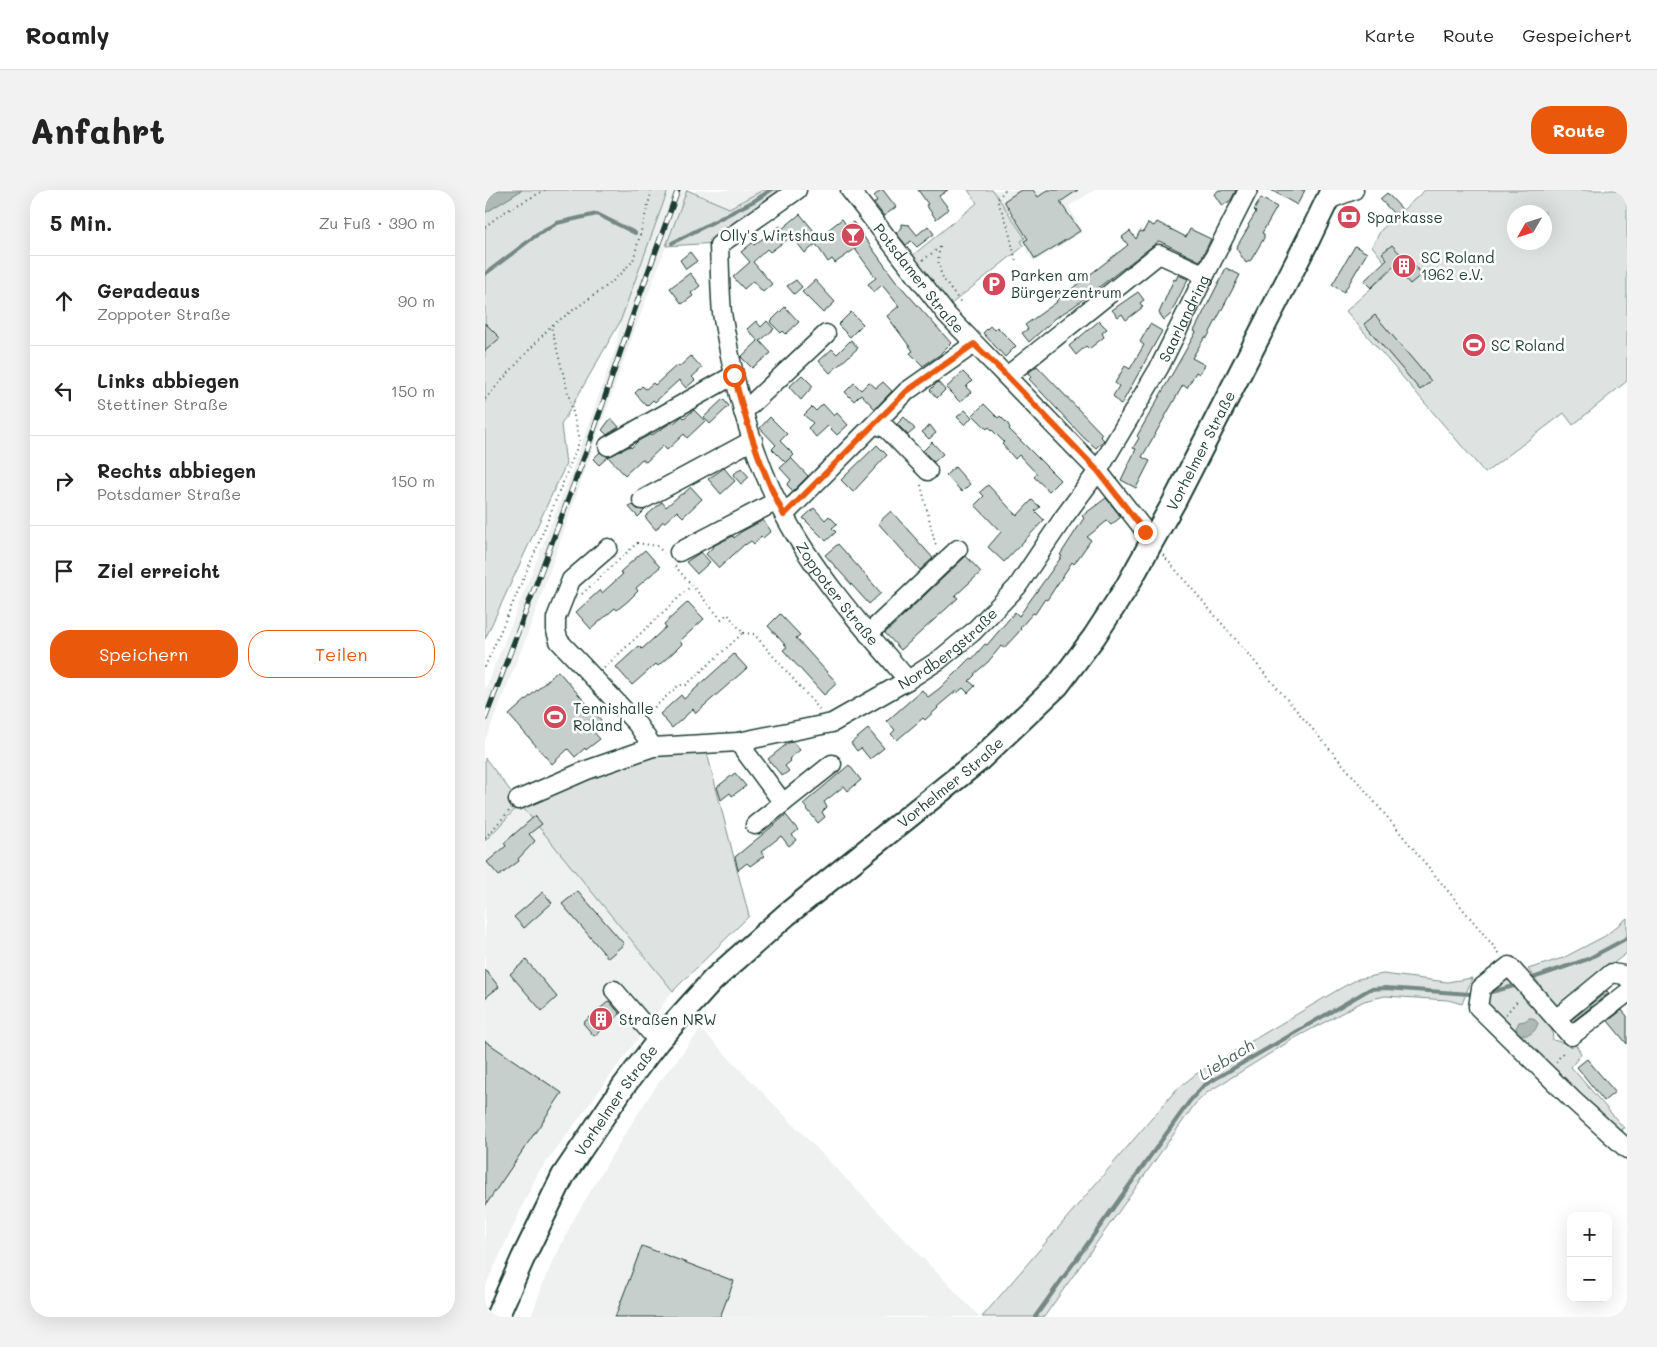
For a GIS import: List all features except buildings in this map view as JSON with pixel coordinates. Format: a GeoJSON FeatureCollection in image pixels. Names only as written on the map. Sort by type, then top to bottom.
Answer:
{"type":"FeatureCollection","features":[{"type":"Feature","properties":{"kind":"main road","name":"Vorhelmer Straße"},"geometry":{"type":"LineString","coordinates":[[497,1317],[563,1176],[623,1087],[658,1041],[713,980],[786,916],[978,762],[1058,685],[1121,596],[1153,542],[1330,195]]}},
{"type":"Feature","properties":{"kind":"street","name":"Zoppoter Straße"},"geometry":{"type":"LineString","coordinates":[[797,190],[719,245],[722,314],[734,375],[743,412],[780,508],[815,565],[868,634],[908,680]]}},
{"type":"Feature","properties":{"kind":"street","name":"Potsdamer Straße"},"geometry":{"type":"LineString","coordinates":[[850,190],[947,315],[1098,471],[1153,542]]}},
{"type":"Feature","properties":{"kind":"street"},"geometry":{"type":"LineString","coordinates":[[1205,275],[1248,190]]}},
{"type":"Feature","properties":{"kind":"street"},"geometry":{"type":"LineString","coordinates":[[1330,195],[1354,190]]}},
{"type":"Feature","properties":{"kind":"street","name":"Saarlandring"},"geometry":{"type":"LineString","coordinates":[[1007,376],[1159,254],[1205,275],[1159,368],[1098,471]]}},
{"type":"Feature","properties":{"kind":"street"},"geometry":{"type":"LineString","coordinates":[[743,412],[826,334]]}},
{"type":"Feature","properties":{"kind":"street"},"geometry":{"type":"LineString","coordinates":[[674,559],[780,508],[875,424],[907,391],[974,344]]}},
{"type":"Feature","properties":{"kind":"street"},"geometry":{"type":"LineString","coordinates":[[608,446],[734,375]]}},
{"type":"Feature","properties":{"kind":"street"},"geometry":{"type":"LineString","coordinates":[[875,424],[887,429],[928,471]]}},
{"type":"Feature","properties":{"kind":"street"},"geometry":{"type":"LineString","coordinates":[[642,500],[753,440]]}},
{"type":"Feature","properties":{"kind":"street","name":"Nordbergstraße"},"geometry":{"type":"LineString","coordinates":[[518,800],[587,770],[653,747],[738,742],[831,723],[908,680],[939,660],[973,632],[1017,587],[1064,516],[1098,471]]}},
{"type":"Feature","properties":{"kind":"street"},"geometry":{"type":"LineString","coordinates":[[608,548],[571,580],[556,618],[556,631],[559,641],[637,724],[653,747]]}},
{"type":"Feature","properties":{"kind":"street"},"geometry":{"type":"LineString","coordinates":[[868,634],[952,554]]}},
{"type":"Feature","properties":{"kind":"street"},"geometry":{"type":"LineString","coordinates":[[738,742],[783,803]]}},
{"type":"Feature","properties":{"kind":"street"},"geometry":{"type":"LineString","coordinates":[[755,825],[832,764]]}},
{"type":"Feature","properties":{"kind":"street"},"geometry":{"type":"LineString","coordinates":[[1627,993],[1571,1036],[1509,966],[1481,988],[1479,1007],[1627,1148]]}},
{"type":"Feature","properties":{"kind":"street"},"geometry":{"type":"LineString","coordinates":[[1556,1019],[1612,973],[1624,975],[1627,978]]}},
{"type":"Feature","properties":{"kind":"street"},"geometry":{"type":"LineString","coordinates":[[614,990],[658,1041]]}},
{"type":"Feature","properties":{"kind":"path"},"geometry":{"type":"LineString","coordinates":[[485,227],[501,214],[545,190]]}},
{"type":"Feature","properties":{"kind":"path"},"geometry":{"type":"LineString","coordinates":[[485,399],[551,326],[611,283],[633,261],[652,190]]}},
{"type":"Feature","properties":{"kind":"path"},"geometry":{"type":"LineString","coordinates":[[1005,190],[997,200],[1007,223],[1016,262]]}},
{"type":"Feature","properties":{"kind":"path"},"geometry":{"type":"LineString","coordinates":[[911,268],[940,247],[937,259],[940,272],[945,282],[962,304]]}},
{"type":"Feature","properties":{"kind":"path"},"geometry":{"type":"LineString","coordinates":[[485,666],[535,552],[580,440],[551,326]]}},
{"type":"Feature","properties":{"kind":"path"},"geometry":{"type":"LineString","coordinates":[[915,458],[935,543],[952,554]]}},
{"type":"Feature","properties":{"kind":"path"},"geometry":{"type":"LineString","coordinates":[[1153,542],[1199,599],[1364,789],[1509,966]]}},
{"type":"Feature","properties":{"kind":"path"},"geometry":{"type":"LineString","coordinates":[[582,594],[637,543],[657,546],[674,559],[691,586],[721,619],[728,614],[743,632],[754,634],[831,723]]}},
{"type":"Feature","properties":{"kind":"path"},"geometry":{"type":"LineString","coordinates":[[593,678],[691,586]]}},
{"type":"Feature","properties":{"kind":"path"},"geometry":{"type":"LineString","coordinates":[[637,724],[679,685],[686,685],[743,632]]}},
{"type":"Feature","properties":{"kind":"path"},"geometry":{"type":"LineString","coordinates":[[485,838],[518,800]]}},
{"type":"Feature","properties":{"kind":"path"},"geometry":{"type":"LineString","coordinates":[[1498,1026],[1507,1012],[1530,989]]}},
{"type":"Feature","properties":{"kind":"path"},"geometry":{"type":"LineString","coordinates":[[1552,1078],[1559,1056],[1572,1042],[1571,1036]]}},
{"type":"Feature","properties":{"kind":"shaded area"},"geometry":{"type":"Polygon","coordinates":[[[485,190],[522,190],[485,213],[485,190]]]}},
{"type":"Feature","properties":{"kind":"shaded area"},"geometry":{"type":"Polygon","coordinates":[[[522,190],[668,190],[620,322],[561,425],[566,464],[485,639],[485,213],[522,190]]]}},
{"type":"Feature","properties":{"kind":"shaded area"},"geometry":{"type":"Polygon","coordinates":[[[666,190],[687,190],[630,343],[528,633],[485,741],[485,690],[569,479],[616,347],[620,322],[666,190]]]}},
{"type":"Feature","properties":{"kind":"shaded area"},"geometry":{"type":"Polygon","coordinates":[[[687,190],[729,208],[763,190],[792,190],[717,243],[666,246],[687,190]]]}},
{"type":"Feature","properties":{"kind":"shaded area"},"geometry":{"type":"Polygon","coordinates":[[[696,190],[767,190],[679,231],[696,190]]]}},
{"type":"Feature","properties":{"kind":"shaded area"},"geometry":{"type":"Polygon","coordinates":[[[968,190],[993,190],[1025,238],[1021,241],[1024,246],[946,308],[908,259],[977,203],[968,190]]]}},
{"type":"Feature","properties":{"kind":"shaded area"},"geometry":{"type":"Polygon","coordinates":[[[993,190],[1095,190],[1069,206],[1082,232],[1034,262],[1021,241],[1025,238],[993,190]]]}},
{"type":"Feature","properties":{"kind":"shaded area","name":"SC Roland"},"geometry":{"type":"Polygon","coordinates":[[[1425,190],[1627,190],[1627,381],[1573,425],[1564,413],[1485,473],[1346,311],[1391,270],[1372,246],[1381,230],[1425,190]]]}},
{"type":"Feature","properties":{"kind":"shaded area"},"geometry":{"type":"Polygon","coordinates":[[[706,749],[749,916],[673,991],[520,804],[485,841],[485,758],[520,803],[654,755],[706,749]]]}},
{"type":"Feature","properties":{"kind":"shaded area"},"geometry":{"type":"Polygon","coordinates":[[[520,803],[673,991],[537,1175],[485,1287],[485,841],[520,803]]]}},
{"type":"Feature","properties":{"kind":"shaded area"},"geometry":{"type":"Polygon","coordinates":[[[1627,918],[1627,953],[1556,1006],[1528,969],[1563,958],[1605,936],[1627,918]]]}},
{"type":"Feature","properties":{"kind":"shaded area"},"geometry":{"type":"Polygon","coordinates":[[[1510,972],[1551,1021],[1553,1040],[1577,1046],[1581,1054],[1571,1067],[1624,1128],[1614,1131],[1486,1007],[1485,990],[1510,972]]]}},
{"type":"Feature","properties":{"kind":"shaded area"},"geometry":{"type":"Polygon","coordinates":[[[1383,974],[1447,982],[1472,978],[1462,1004],[1448,1000],[1385,996],[1364,1001],[1295,1038],[1208,1092],[1195,1104],[1044,1317],[982,1317],[1176,1090],[1196,1074],[1341,988],[1358,979],[1383,974]]]}},
{"type":"Feature","properties":{"kind":"shaded area"},"geometry":{"type":"Polygon","coordinates":[[[1533,1018],[1538,1023],[1535,1030],[1527,1035],[1517,1033],[1516,1028],[1519,1022],[1533,1018]]]}},
{"type":"Feature","properties":{"kind":"shaded area"},"geometry":{"type":"Polygon","coordinates":[[[701,1029],[980,1317],[531,1317],[545,1278],[574,1219],[656,1086],[701,1029]]]}},
{"type":"Feature","properties":{"kind":"waterway"},"geometry":{"type":"LineString","coordinates":[[672,243],[754,201],[771,190]]}},
{"type":"Feature","properties":{"kind":"waterway"},"geometry":{"type":"LineString","coordinates":[[485,274],[534,237],[557,223],[597,214],[635,233]]}},
{"type":"Feature","properties":{"kind":"waterway"},"geometry":{"type":"LineString","coordinates":[[1533,978],[1588,959],[1627,938]]}},
{"type":"Feature","properties":{"kind":"waterway"},"geometry":{"type":"LineString","coordinates":[[1487,993],[1518,985]]}},
{"type":"Feature","properties":{"kind":"waterway","name":"Liebach"},"geometry":{"type":"LineString","coordinates":[[1035,1317],[1189,1102],[1203,1086],[1370,989],[1386,988],[1470,994]]}},
{"type":"Feature","properties":{"kind":"railway"},"geometry":{"type":"LineString","coordinates":[[485,719],[588,447],[678,190]]}},
{"type":"Feature","properties":{"kind":"place","name":"Sparkasse"},"geometry":{"type":"Point","coordinates":[1349,217]}},
{"type":"Feature","properties":{"kind":"place","name":"Olly's Wirtshaus"},"geometry":{"type":"Point","coordinates":[853,235]}},
{"type":"Feature","properties":{"kind":"place","name":"SC Roland 1962 e.V."},"geometry":{"type":"Point","coordinates":[1404,266]}},
{"type":"Feature","properties":{"kind":"place","name":"Parken am Bürgerzentrum"},"geometry":{"type":"Point","coordinates":[994,284]}},
{"type":"Feature","properties":{"kind":"place","name":"SC Roland"},"geometry":{"type":"Point","coordinates":[1474,345]}},
{"type":"Feature","properties":{"kind":"place","name":"Tennishalle Roland"},"geometry":{"type":"Point","coordinates":[555,717]}},
{"type":"Feature","properties":{"kind":"place","name":"Straßen NRW"},"geometry":{"type":"Point","coordinates":[601,1019]}},
{"type":"Feature","properties":{"kind":"route"},"geometry":{"type":"LineString","coordinates":[[734,375],[743,412],[757,453],[784,515],[907,391],[974,344],[1098,471],[1145,532]]}}]}
